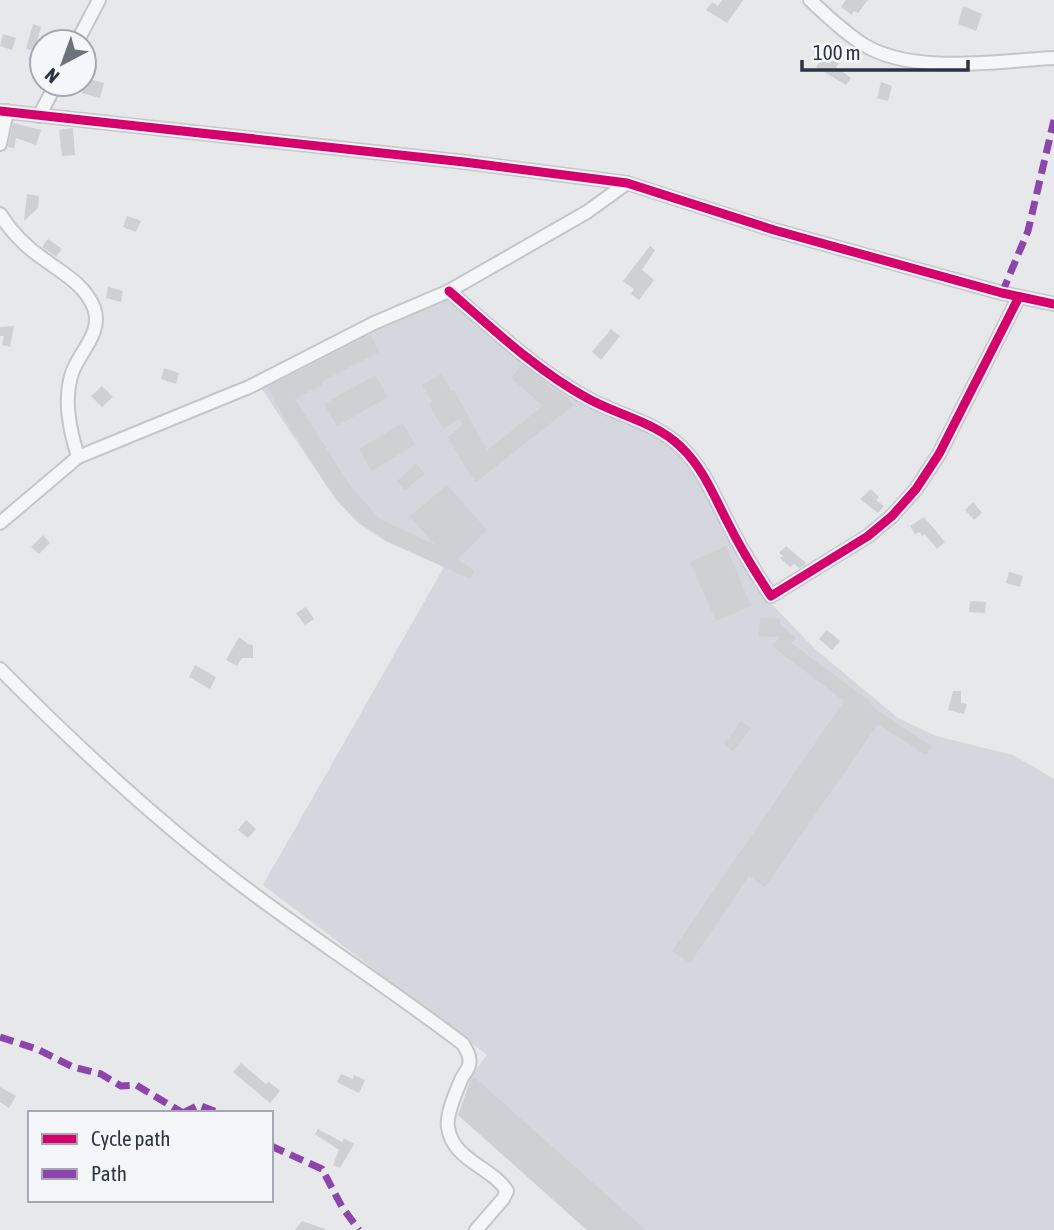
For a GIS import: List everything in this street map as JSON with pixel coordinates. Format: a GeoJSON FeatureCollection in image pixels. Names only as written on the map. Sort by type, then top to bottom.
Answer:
{"type":"FeatureCollection","features":[{"type":"Feature","properties":{"kind":"street"},"geometry":{"type":"LineString","coordinates":[[85,28],[99,0]]}},
{"type":"Feature","properties":{"kind":"street"},"geometry":{"type":"LineString","coordinates":[[810,0],[839,28],[866,46],[897,59],[929,63],[1054,58]]}},
{"type":"Feature","properties":{"kind":"street"},"geometry":{"type":"LineString","coordinates":[[39,116],[49,98]]}},
{"type":"Feature","properties":{"kind":"street"},"geometry":{"type":"LineString","coordinates":[[0,144],[3,111],[628,183],[774,230],[1019,297],[1054,304]]}},
{"type":"Feature","properties":{"kind":"street"},"geometry":{"type":"LineString","coordinates":[[0,523],[78,457],[249,387],[374,323],[449,291],[587,212],[628,183]]}},
{"type":"Feature","properties":{"kind":"street"},"geometry":{"type":"LineString","coordinates":[[0,214],[20,239],[85,292],[95,310],[96,326],[72,372],[68,402],[70,427],[78,457]]}},
{"type":"Feature","properties":{"kind":"street"},"geometry":{"type":"LineString","coordinates":[[449,291],[559,381],[589,399],[655,428],[679,444],[694,460],[708,482],[750,564],[771,596],[868,536],[892,516],[916,489],[939,454],[1019,297]]}},
{"type":"Feature","properties":{"kind":"street"},"geometry":{"type":"LineString","coordinates":[[0,669],[73,744],[173,830],[254,894],[463,1044],[469,1054],[470,1064],[461,1080],[447,1126],[455,1144],[469,1160],[501,1182],[507,1191],[476,1230]]}},
{"type":"Feature","properties":{"kind":"shaded area"},"geometry":{"type":"Polygon","coordinates":[[[447,295],[561,390],[635,426],[667,444],[683,457],[693,470],[740,558],[766,598],[815,649],[898,718],[936,736],[1013,755],[1054,779],[1054,1230],[587,1230],[458,1115],[472,1075],[487,1055],[263,885],[444,567],[385,541],[358,523],[336,500],[259,385],[447,295]]]}},
{"type":"Feature","properties":{"kind":"building"},"geometry":{"type":"Polygon","coordinates":[[[722,0],[743,0],[727,23],[706,10],[712,2],[718,6],[722,0]]]}},
{"type":"Feature","properties":{"kind":"building"},"geometry":{"type":"Polygon","coordinates":[[[846,0],[868,0],[858,13],[854,11],[852,15],[841,7],[846,0]]]}},
{"type":"Feature","properties":{"kind":"building"},"geometry":{"type":"Polygon","coordinates":[[[963,6],[982,14],[976,31],[958,24],[963,6]]]}},
{"type":"Feature","properties":{"kind":"building"},"geometry":{"type":"Polygon","coordinates":[[[3,34],[16,38],[12,50],[0,46],[3,34]]]}},
{"type":"Feature","properties":{"kind":"building"},"geometry":{"type":"Polygon","coordinates":[[[832,45],[845,55],[836,67],[851,78],[846,85],[816,67],[832,45]]]}},
{"type":"Feature","properties":{"kind":"building"},"geometry":{"type":"Polygon","coordinates":[[[98,81],[104,83],[98,97],[98,81]]]}},
{"type":"Feature","properties":{"kind":"building"},"geometry":{"type":"Polygon","coordinates":[[[881,82],[892,86],[888,101],[877,98],[881,82]]]}},
{"type":"Feature","properties":{"kind":"building"},"geometry":{"type":"Polygon","coordinates":[[[13,123],[41,130],[36,145],[16,138],[14,148],[8,147],[13,123]]]}},
{"type":"Feature","properties":{"kind":"building"},"geometry":{"type":"Polygon","coordinates":[[[73,128],[75,155],[62,156],[59,130],[73,128]]]}},
{"type":"Feature","properties":{"kind":"building"},"geometry":{"type":"Polygon","coordinates":[[[27,194],[39,196],[38,208],[24,221],[27,194]]]}},
{"type":"Feature","properties":{"kind":"building"},"geometry":{"type":"Polygon","coordinates":[[[127,216],[141,221],[136,232],[123,227],[127,216]]]}},
{"type":"Feature","properties":{"kind":"building"},"geometry":{"type":"Polygon","coordinates":[[[48,239],[62,249],[56,257],[42,247],[48,239]]]}},
{"type":"Feature","properties":{"kind":"building"},"geometry":{"type":"Polygon","coordinates":[[[650,246],[655,250],[642,270],[654,280],[639,300],[631,294],[634,289],[623,281],[650,246]]]}},
{"type":"Feature","properties":{"kind":"building"},"geometry":{"type":"Polygon","coordinates":[[[108,287],[123,291],[121,302],[106,298],[108,287]]]}},
{"type":"Feature","properties":{"kind":"building"},"geometry":{"type":"Polygon","coordinates":[[[14,326],[10,347],[2,345],[4,336],[0,336],[0,327],[14,326]]]}},
{"type":"Feature","properties":{"kind":"building"},"geometry":{"type":"Polygon","coordinates":[[[611,329],[620,336],[601,360],[592,352],[611,329]]]}},
{"type":"Feature","properties":{"kind":"building"},"geometry":{"type":"Polygon","coordinates":[[[370,335],[379,352],[321,382],[322,385],[295,399],[351,487],[380,519],[435,545],[410,516],[447,485],[487,530],[457,559],[475,571],[470,579],[387,541],[361,524],[340,503],[324,481],[268,387],[370,335]]]}},
{"type":"Feature","properties":{"kind":"building"},"geometry":{"type":"Polygon","coordinates":[[[522,365],[574,405],[476,482],[448,437],[463,425],[459,419],[443,429],[422,385],[441,374],[451,391],[454,390],[487,450],[543,406],[511,378],[522,365]]]}},
{"type":"Feature","properties":{"kind":"building"},"geometry":{"type":"Polygon","coordinates":[[[164,368],[179,373],[176,384],[161,379],[164,368]]]}},
{"type":"Feature","properties":{"kind":"building"},"geometry":{"type":"Polygon","coordinates":[[[375,375],[388,397],[337,426],[324,404],[375,375]]]}},
{"type":"Feature","properties":{"kind":"building"},"geometry":{"type":"Polygon","coordinates":[[[102,386],[113,397],[102,407],[91,396],[102,386]]]}},
{"type":"Feature","properties":{"kind":"building"},"geometry":{"type":"Polygon","coordinates":[[[403,423],[415,445],[371,471],[359,449],[403,423]]]}},
{"type":"Feature","properties":{"kind":"building"},"geometry":{"type":"Polygon","coordinates":[[[416,464],[425,474],[405,490],[397,481],[416,464]]]}},
{"type":"Feature","properties":{"kind":"building"},"geometry":{"type":"Polygon","coordinates":[[[871,489],[879,497],[876,500],[884,506],[878,513],[860,499],[871,489]]]}},
{"type":"Feature","properties":{"kind":"building"},"geometry":{"type":"Polygon","coordinates":[[[973,502],[982,513],[974,520],[965,510],[973,502]]]}},
{"type":"Feature","properties":{"kind":"building"},"geometry":{"type":"Polygon","coordinates":[[[924,517],[945,542],[937,549],[925,534],[915,534],[910,526],[924,517]]]}},
{"type":"Feature","properties":{"kind":"building"},"geometry":{"type":"Polygon","coordinates":[[[43,535],[50,543],[39,554],[31,547],[43,535]]]}},
{"type":"Feature","properties":{"kind":"building"},"geometry":{"type":"Polygon","coordinates":[[[726,546],[751,606],[716,621],[690,562],[726,546]]]}},
{"type":"Feature","properties":{"kind":"building"},"geometry":{"type":"Polygon","coordinates":[[[786,546],[806,563],[805,565],[799,568],[794,564],[790,567],[780,558],[783,556],[779,553],[786,546]]]}},
{"type":"Feature","properties":{"kind":"building"},"geometry":{"type":"Polygon","coordinates":[[[1009,572],[1023,576],[1020,587],[1006,583],[1009,572]]]}},
{"type":"Feature","properties":{"kind":"building"},"geometry":{"type":"Polygon","coordinates":[[[970,601],[986,602],[985,613],[969,612],[970,601]]]}},
{"type":"Feature","properties":{"kind":"building"},"geometry":{"type":"Polygon","coordinates":[[[306,607],[314,619],[305,625],[296,613],[306,607]]]}},
{"type":"Feature","properties":{"kind":"building"},"geometry":{"type":"Polygon","coordinates":[[[760,618],[780,619],[780,624],[796,638],[791,643],[871,702],[870,704],[884,715],[932,746],[926,755],[878,724],[765,887],[749,876],[690,963],[672,951],[844,701],[772,646],[780,637],[759,636],[760,618]]]}},
{"type":"Feature","properties":{"kind":"building"},"geometry":{"type":"Polygon","coordinates":[[[827,630],[840,641],[832,650],[819,639],[827,630]]]}},
{"type":"Feature","properties":{"kind":"building"},"geometry":{"type":"Polygon","coordinates":[[[239,637],[253,645],[253,658],[242,658],[237,666],[226,660],[239,637]]]}},
{"type":"Feature","properties":{"kind":"building"},"geometry":{"type":"Polygon","coordinates":[[[195,665],[216,677],[210,689],[189,677],[195,665]]]}},
{"type":"Feature","properties":{"kind":"building"},"geometry":{"type":"Polygon","coordinates":[[[953,691],[961,691],[961,703],[967,704],[964,714],[948,710],[953,691]]]}},
{"type":"Feature","properties":{"kind":"building"},"geometry":{"type":"Polygon","coordinates":[[[741,721],[751,728],[733,751],[724,744],[741,721]]]}},
{"type":"Feature","properties":{"kind":"building"},"geometry":{"type":"Polygon","coordinates":[[[246,820],[256,829],[248,838],[238,830],[246,820]]]}},
{"type":"Feature","properties":{"kind":"building"},"geometry":{"type":"Polygon","coordinates":[[[241,1063],[266,1084],[269,1082],[280,1091],[270,1103],[233,1072],[241,1063]]]}},
{"type":"Feature","properties":{"kind":"building"},"geometry":{"type":"Polygon","coordinates":[[[341,1074],[353,1079],[354,1075],[365,1080],[359,1093],[337,1082],[341,1074]]]}},
{"type":"Feature","properties":{"kind":"building"},"geometry":{"type":"Polygon","coordinates":[[[473,1076],[646,1230],[587,1230],[458,1115],[473,1076]]]}},
{"type":"Feature","properties":{"kind":"building"},"geometry":{"type":"Polygon","coordinates":[[[0,1087],[16,1096],[9,1108],[0,1102],[0,1087]]]}},
{"type":"Feature","properties":{"kind":"building"},"geometry":{"type":"Polygon","coordinates":[[[318,1129],[342,1142],[344,1138],[354,1144],[340,1168],[333,1165],[339,1150],[315,1134],[318,1129]]]}},
{"type":"Feature","properties":{"kind":"building"},"geometry":{"type":"Polygon","coordinates":[[[302,1221],[325,1229],[325,1230],[295,1230],[302,1221]]]}},
{"type":"Feature","properties":{"kind":"marked path"},"geometry":{"type":"LineString","coordinates":[[1002,293],[1028,231],[1054,120]]}},
{"type":"Feature","properties":{"kind":"marked path"},"geometry":{"type":"LineString","coordinates":[[0,1037],[37,1049],[73,1067],[101,1074],[121,1086],[136,1085],[180,1111]]}},
{"type":"Feature","properties":{"kind":"marked path"},"geometry":{"type":"LineString","coordinates":[[187,1111],[199,1105],[214,1111]]}},
{"type":"Feature","properties":{"kind":"marked path"},"geometry":{"type":"LineString","coordinates":[[273,1147],[322,1169],[342,1207],[359,1230]]}},
{"type":"Feature","properties":{"kind":"cycle path"},"geometry":{"type":"LineString","coordinates":[[0,111],[464,162],[627,183],[774,230],[1002,293],[1054,304]]}},
{"type":"Feature","properties":{"kind":"cycle path"},"geometry":{"type":"LineString","coordinates":[[449,291],[550,375],[587,398],[660,431],[681,447],[702,473],[743,551],[771,596],[868,536],[892,516],[916,489],[939,454],[1019,297]]}}]}
